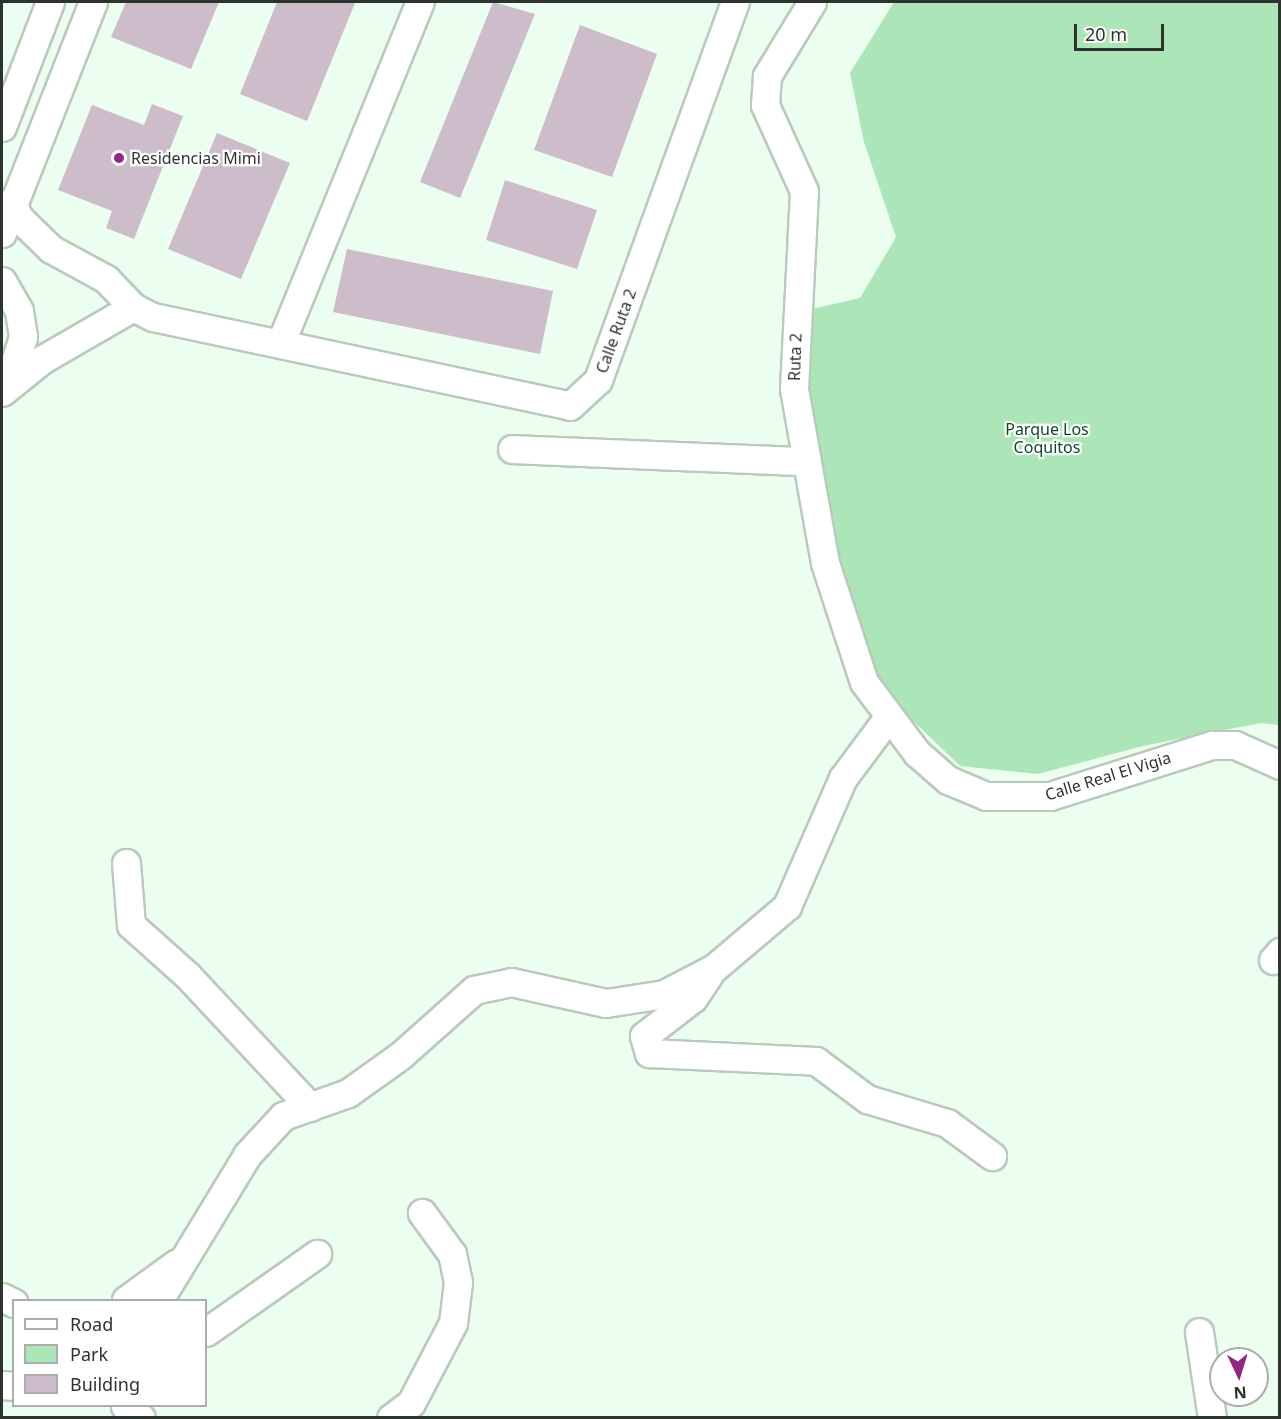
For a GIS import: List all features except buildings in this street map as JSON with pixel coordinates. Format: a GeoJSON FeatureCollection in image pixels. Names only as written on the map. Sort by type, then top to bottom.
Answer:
{"type":"FeatureCollection","features":[{"type":"Feature","properties":{"kind":"street"},"geometry":{"type":"LineString","coordinates":[[2,126],[50,2]]}},
{"type":"Feature","properties":{"kind":"street"},"geometry":{"type":"LineString","coordinates":[[2,233],[12,201],[93,2]]}},
{"type":"Feature","properties":{"kind":"street"},"geometry":{"type":"LineString","coordinates":[[281,342],[420,2]]}},
{"type":"Feature","properties":{"kind":"street","name":"Calle Ruta 2"},"geometry":{"type":"LineString","coordinates":[[143,312],[570,406],[586,396],[598,380],[735,2]]}},
{"type":"Feature","properties":{"kind":"street","name":"Ruta 2"},"geometry":{"type":"LineString","coordinates":[[812,2],[767,76],[765,105],[804,191],[794,389],[803,461],[848,634],[864,682],[887,719]]}},
{"type":"Feature","properties":{"kind":"street"},"geometry":{"type":"LineString","coordinates":[[2,391],[43,359],[143,312],[106,279],[51,249],[18,216],[12,201]]}},
{"type":"Feature","properties":{"kind":"street"},"geometry":{"type":"LineString","coordinates":[[2,281],[20,311],[23,337],[18,363],[2,391]]}},
{"type":"Feature","properties":{"kind":"street"},"geometry":{"type":"LineString","coordinates":[[512,449],[803,461]]}},
{"type":"Feature","properties":{"kind":"street"},"geometry":{"type":"LineString","coordinates":[[159,1299],[177,1263],[247,1155],[283,1116],[348,1093],[393,1062],[474,990],[512,982],[606,1003],[664,994],[714,968],[787,906],[843,778],[887,719]]}},
{"type":"Feature","properties":{"kind":"street","name":"Calle Real El Vigia"},"geometry":{"type":"LineString","coordinates":[[887,719],[948,780],[986,796],[1050,796],[1212,745],[1236,745],[1280,765]]}},
{"type":"Feature","properties":{"kind":"street"},"geometry":{"type":"LineString","coordinates":[[126,863],[131,925],[188,976],[310,1107]]}},
{"type":"Feature","properties":{"kind":"street"},"geometry":{"type":"LineString","coordinates":[[714,968],[693,998],[644,1035],[649,1053],[816,1061],[867,1099],[947,1123],[992,1156]]}},
{"type":"Feature","properties":{"kind":"street"},"geometry":{"type":"LineString","coordinates":[[391,1418],[411,1403],[453,1323],[458,1282],[452,1254],[422,1213]]}},
{"type":"Feature","properties":{"kind":"street"},"geometry":{"type":"LineString","coordinates":[[207,1331],[317,1254]]}},
{"type":"Feature","properties":{"kind":"street"},"geometry":{"type":"LineString","coordinates":[[127,1299],[177,1263]]}},
{"type":"Feature","properties":{"kind":"street"},"geometry":{"type":"LineString","coordinates":[[1199,1332],[1212,1418]]}},
{"type":"Feature","properties":{"kind":"street"},"geometry":{"type":"LineString","coordinates":[[126,1407],[141,1418]]}},
{"type":"Feature","properties":{"kind":"green space","name":"Parque Los Coquitos"},"geometry":{"type":"Polygon","coordinates":[[[894,2],[1279,2],[1279,725],[1261,723],[1143,746],[1038,774],[960,766],[876,685],[840,576],[803,423],[799,312],[860,298],[896,237],[864,142],[850,73],[894,2]]]}},
{"type":"Feature","properties":{"kind":"place","name":"Residencias Mimi"},"geometry":{"type":"Point","coordinates":[119,158]}}]}
